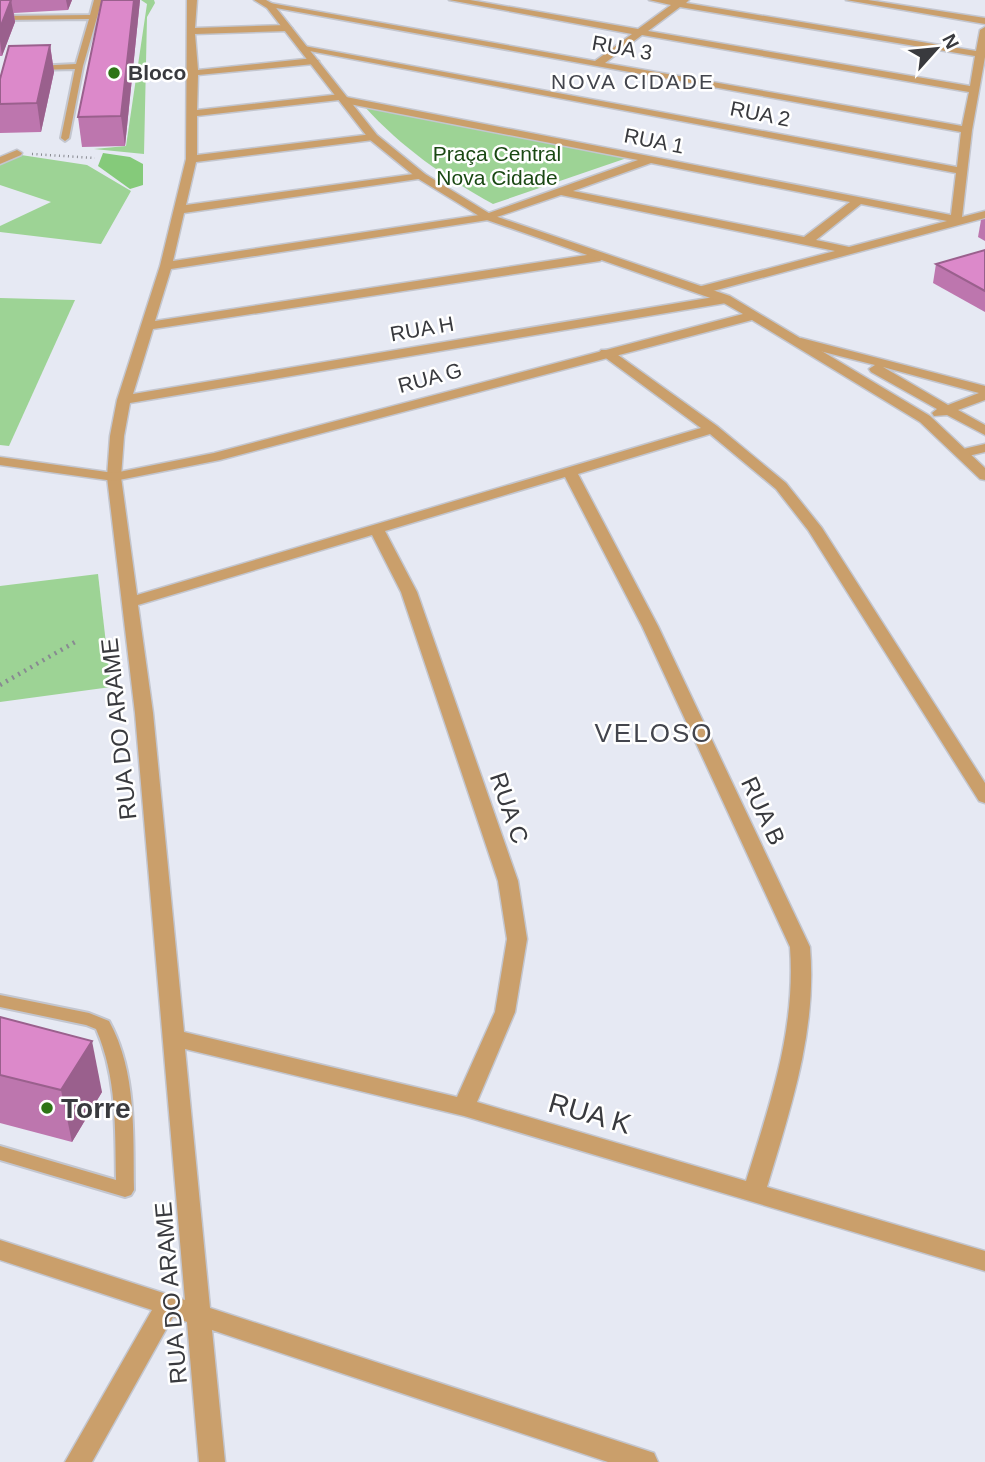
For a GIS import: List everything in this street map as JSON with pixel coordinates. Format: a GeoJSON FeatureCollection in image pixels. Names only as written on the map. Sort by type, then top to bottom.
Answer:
{"type":"FeatureCollection","features":[{"type":"Feature","properties":{"kind":"street","name":"RUA DO ARAME"},"geometry":{"type":"LineString","coordinates":[[192,0],[191,159],[166,266],[124,400],[117,436],[114,477],[144,713],[212,1462]]}},
{"type":"Feature","properties":{"kind":"street"},"geometry":{"type":"LineString","coordinates":[[454,0],[974,90]]}},
{"type":"Feature","properties":{"kind":"street"},"geometry":{"type":"LineString","coordinates":[[654,0],[681,2],[979,54]]}},
{"type":"Feature","properties":{"kind":"street"},"geometry":{"type":"LineString","coordinates":[[851,0],[985,21]]}},
{"type":"Feature","properties":{"kind":"street"},"geometry":{"type":"LineString","coordinates":[[598,63],[681,2]]}},
{"type":"Feature","properties":{"kind":"street"},"geometry":{"type":"LineString","coordinates":[[265,3],[373,137],[421,176],[488,216],[726,299],[925,419],[985,475]]}},
{"type":"Feature","properties":{"kind":"street","name":"RUA 3"},"geometry":{"type":"LineString","coordinates":[[265,3],[967,130]]}},
{"type":"Feature","properties":{"kind":"street"},"geometry":{"type":"LineString","coordinates":[[190,31],[287,28]]}},
{"type":"Feature","properties":{"kind":"street"},"geometry":{"type":"LineString","coordinates":[[956,220],[967,130],[985,30]]}},
{"type":"Feature","properties":{"kind":"street","name":"RUA 2"},"geometry":{"type":"LineString","coordinates":[[304,49],[961,171]]}},
{"type":"Feature","properties":{"kind":"street"},"geometry":{"type":"LineString","coordinates":[[193,74],[314,61]]}},
{"type":"Feature","properties":{"kind":"street"},"geometry":{"type":"LineString","coordinates":[[191,114],[343,99]]}},
{"type":"Feature","properties":{"kind":"street","name":"RUA 1"},"geometry":{"type":"LineString","coordinates":[[343,99],[956,220]]}},
{"type":"Feature","properties":{"kind":"street"},"geometry":{"type":"LineString","coordinates":[[191,159],[373,137]]}},
{"type":"Feature","properties":{"kind":"street"},"geometry":{"type":"LineString","coordinates":[[0,161],[17,153]]}},
{"type":"Feature","properties":{"kind":"street"},"geometry":{"type":"LineString","coordinates":[[166,266],[488,216],[651,160]]}},
{"type":"Feature","properties":{"kind":"street"},"geometry":{"type":"LineString","coordinates":[[178,210],[421,176]]}},
{"type":"Feature","properties":{"kind":"street"},"geometry":{"type":"LineString","coordinates":[[562,192],[849,250]]}},
{"type":"Feature","properties":{"kind":"street"},"geometry":{"type":"LineString","coordinates":[[807,241],[859,200]]}},
{"type":"Feature","properties":{"kind":"street"},"geometry":{"type":"LineString","coordinates":[[702,290],[985,214]]}},
{"type":"Feature","properties":{"kind":"street"},"geometry":{"type":"LineString","coordinates":[[149,326],[600,257]]}},
{"type":"Feature","properties":{"kind":"street","name":"RUA H"},"geometry":{"type":"LineString","coordinates":[[124,400],[726,299]]}},
{"type":"Feature","properties":{"kind":"street","name":"RUA G"},"geometry":{"type":"LineString","coordinates":[[0,461],[114,477],[215,457],[755,315]]}},
{"type":"Feature","properties":{"kind":"street"},"geometry":{"type":"LineString","coordinates":[[801,342],[985,393]]}},
{"type":"Feature","properties":{"kind":"street"},"geometry":{"type":"LineString","coordinates":[[606,353],[712,429],[781,486],[814,528],[985,797]]}},
{"type":"Feature","properties":{"kind":"street"},"geometry":{"type":"LineString","coordinates":[[858,358],[985,431]]}},
{"type":"Feature","properties":{"kind":"street"},"geometry":{"type":"LineString","coordinates":[[925,419],[985,393]]}},
{"type":"Feature","properties":{"kind":"street"},"geometry":{"type":"LineString","coordinates":[[130,602],[712,429]]}},
{"type":"Feature","properties":{"kind":"street"},"geometry":{"type":"LineString","coordinates":[[964,453],[985,448]]}},
{"type":"Feature","properties":{"kind":"street","name":"RUA B"},"geometry":{"type":"LineString","coordinates":[[569,471],[650,626],[800,947],[804,977],[800,1032],[754,1191]]}},
{"type":"Feature","properties":{"kind":"street","name":"RUA C"},"geometry":{"type":"LineString","coordinates":[[376,531],[410,592],[508,881],[517,939],[505,1012],[464,1107]]}},
{"type":"Feature","properties":{"kind":"street","name":"RUA K"},"geometry":{"type":"LineString","coordinates":[[173,1038],[464,1107],[985,1261]]}},
{"type":"Feature","properties":{"kind":"street"},"geometry":{"type":"LineString","coordinates":[[0,1250],[645,1462]]}},
{"type":"Feature","properties":{"kind":"street"},"geometry":{"type":"LineString","coordinates":[[78,1462],[167,1306]]}},
{"type":"Feature","properties":{"kind":"lane"},"geometry":{"type":"LineString","coordinates":[[65,138],[79,66],[97,0]]}},
{"type":"Feature","properties":{"kind":"lane"},"geometry":{"type":"LineString","coordinates":[[0,18],[91,17]]}},
{"type":"Feature","properties":{"kind":"lane"},"geometry":{"type":"LineString","coordinates":[[25,68],[79,66]]}},
{"type":"Feature","properties":{"kind":"lane"},"geometry":{"type":"LineString","coordinates":[[0,1001],[89,1019],[103,1025],[121,1073],[125,1189],[0,1153]]}},
{"type":"Feature","properties":{"kind":"path"},"geometry":{"type":"LineString","coordinates":[[17,153],[94,158]]}},
{"type":"Feature","properties":{"kind":"path"},"geometry":{"type":"LineString","coordinates":[[0,685],[75,642]]}},
{"type":"Feature","properties":{"kind":"green space"},"geometry":{"type":"Polygon","coordinates":[[[141,0],[154,0],[155,3],[147,17],[144,154],[94,149],[126,146],[147,4],[141,0]]]}},
{"type":"Feature","properties":{"kind":"green space","name":"Praça Central Nova Cidade"},"geometry":{"type":"Polygon","coordinates":[[[364,106],[627,158],[493,204],[424,161],[364,106]]]}},
{"type":"Feature","properties":{"kind":"green space"},"geometry":{"type":"Polygon","coordinates":[[[103,153],[130,157],[143,164],[143,185],[130,189],[98,166],[103,153]]]}},
{"type":"Feature","properties":{"kind":"green space"},"geometry":{"type":"Polygon","coordinates":[[[21,155],[87,165],[131,191],[101,244],[0,232],[0,226],[51,202],[0,185],[0,165],[21,155]]]}},
{"type":"Feature","properties":{"kind":"green space"},"geometry":{"type":"Polygon","coordinates":[[[0,298],[75,300],[9,446],[0,445],[0,298]]]}},
{"type":"Feature","properties":{"kind":"green space"},"geometry":{"type":"Polygon","coordinates":[[[98,574],[111,687],[0,702],[0,586],[98,574]]]}},
{"type":"Feature","properties":{"kind":"building"},"geometry":{"type":"Polygon","coordinates":[[[0,0],[11,0],[0,28],[0,0]]]}},
{"type":"Feature","properties":{"kind":"building","name":"Bloco"},"geometry":{"type":"Polygon","coordinates":[[[102,0],[134,0],[121,116],[78,117],[102,0]]]}},
{"type":"Feature","properties":{"kind":"building"},"geometry":{"type":"Polygon","coordinates":[[[50,45],[37,103],[0,104],[0,79],[9,46],[50,45]]]}},
{"type":"Feature","properties":{"kind":"building"},"geometry":{"type":"Polygon","coordinates":[[[985,250],[985,291],[936,264],[985,250]]]}},
{"type":"Feature","properties":{"kind":"building"},"geometry":{"type":"Polygon","coordinates":[[[0,1017],[92,1041],[61,1090],[0,1075],[0,1017]]]}},
{"type":"Feature","properties":{"kind":"place","name":"Bloco"},"geometry":{"type":"Point","coordinates":[114,73]}},
{"type":"Feature","properties":{"kind":"place","name":"Torre"},"geometry":{"type":"Point","coordinates":[47,1108]}},
{"type":"Feature","properties":{"kind":"district","name":"NOVA CIDADE"},"geometry":{"type":"Point","coordinates":[633,82]}},
{"type":"Feature","properties":{"kind":"district","name":"VELOSO"},"geometry":{"type":"Point","coordinates":[654,733]}}]}
